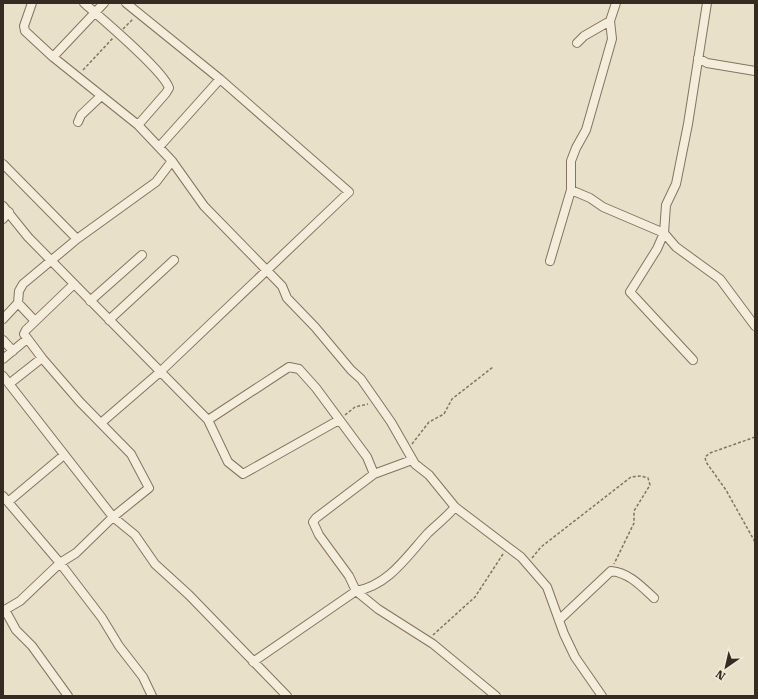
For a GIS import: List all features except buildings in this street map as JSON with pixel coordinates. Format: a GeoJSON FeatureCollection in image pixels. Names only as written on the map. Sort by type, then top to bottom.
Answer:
{"type":"FeatureCollection","features":[{"type":"Feature","properties":{"kind":"street"},"geometry":{"type":"LineString","coordinates":[[84,3],[162,76],[169,88],[138,125]]}},
{"type":"Feature","properties":{"kind":"street"},"geometry":{"type":"LineString","coordinates":[[52,57],[104,3]]}},
{"type":"Feature","properties":{"kind":"street"},"geometry":{"type":"LineString","coordinates":[[101,423],[160,372],[268,271],[349,192],[220,79],[126,3]]}},
{"type":"Feature","properties":{"kind":"street"},"geometry":{"type":"LineString","coordinates":[[550,261],[570,190],[571,162],[576,148],[586,130],[612,39],[610,21],[616,3]]}},
{"type":"Feature","properties":{"kind":"street"},"geometry":{"type":"LineString","coordinates":[[692,360],[630,292],[657,249],[664,233],[665,211],[676,184],[707,3]]}},
{"type":"Feature","properties":{"kind":"street"},"geometry":{"type":"LineString","coordinates":[[28,4],[24,26],[25,31],[52,57],[138,125],[159,147],[172,161],[204,206],[282,286],[288,298],[315,327],[351,370],[361,379],[378,402],[412,460],[429,475],[455,507],[508,547],[527,564],[547,587],[558,620],[575,657],[602,696]]}},
{"type":"Feature","properties":{"kind":"street"},"geometry":{"type":"LineString","coordinates":[[577,43],[584,36],[610,21]]}},
{"type":"Feature","properties":{"kind":"street"},"geometry":{"type":"LineString","coordinates":[[698,58],[707,63],[755,71]]}},
{"type":"Feature","properties":{"kind":"street"},"geometry":{"type":"LineString","coordinates":[[159,147],[220,79]]}},
{"type":"Feature","properties":{"kind":"street"},"geometry":{"type":"LineString","coordinates":[[78,122],[81,115],[101,96]]}},
{"type":"Feature","properties":{"kind":"street"},"geometry":{"type":"LineString","coordinates":[[3,319],[18,304],[20,287],[77,239],[156,182],[172,161]]}},
{"type":"Feature","properties":{"kind":"street"},"geometry":{"type":"LineString","coordinates":[[3,164],[77,239]]}},
{"type":"Feature","properties":{"kind":"street"},"geometry":{"type":"LineString","coordinates":[[570,190],[590,198],[602,207],[664,233],[676,248],[720,279],[755,326]]}},
{"type":"Feature","properties":{"kind":"street"},"geometry":{"type":"LineString","coordinates":[[3,220],[6,209]]}},
{"type":"Feature","properties":{"kind":"street"},"geometry":{"type":"LineString","coordinates":[[6,209],[28,237],[208,420],[228,462],[243,474],[339,420]]}},
{"type":"Feature","properties":{"kind":"street"},"geometry":{"type":"LineString","coordinates":[[90,301],[142,255]]}},
{"type":"Feature","properties":{"kind":"street"},"geometry":{"type":"LineString","coordinates":[[108,320],[174,260]]}},
{"type":"Feature","properties":{"kind":"street"},"geometry":{"type":"LineString","coordinates":[[68,696],[32,646],[16,630],[4,610],[20,601],[60,563],[76,553],[113,517],[147,491],[149,486],[131,454],[42,358],[24,334],[35,321],[74,284]]}},
{"type":"Feature","properties":{"kind":"street"},"geometry":{"type":"LineString","coordinates":[[18,304],[35,321]]}},
{"type":"Feature","properties":{"kind":"street"},"geometry":{"type":"LineString","coordinates":[[3,359],[27,339]]}},
{"type":"Feature","properties":{"kind":"street"},"geometry":{"type":"LineString","coordinates":[[3,341],[13,351]]}},
{"type":"Feature","properties":{"kind":"street"},"geometry":{"type":"LineString","coordinates":[[9,384],[42,358]]}},
{"type":"Feature","properties":{"kind":"street"},"geometry":{"type":"LineString","coordinates":[[208,420],[289,367],[299,369],[316,388],[367,457],[374,474]]}},
{"type":"Feature","properties":{"kind":"street"},"geometry":{"type":"LineString","coordinates":[[3,376],[113,517],[135,536],[155,564],[189,595],[287,696]]}},
{"type":"Feature","properties":{"kind":"street"},"geometry":{"type":"LineString","coordinates":[[64,455],[6,499],[60,563],[102,618],[119,646],[135,666],[152,696]]}},
{"type":"Feature","properties":{"kind":"street"},"geometry":{"type":"LineString","coordinates":[[412,460],[374,474],[332,504],[316,518],[314,522],[319,534],[349,576],[356,591],[378,608],[427,641],[496,696]]}},
{"type":"Feature","properties":{"kind":"street"},"geometry":{"type":"LineString","coordinates":[[253,662],[356,591],[368,588],[382,580],[402,564],[428,533],[455,507]]}},
{"type":"Feature","properties":{"kind":"street"},"geometry":{"type":"LineString","coordinates":[[558,620],[611,571],[621,572],[654,598]]}},
{"type":"Feature","properties":{"kind":"path"},"geometry":{"type":"LineString","coordinates":[[77,76],[117,33],[139,14]]}},
{"type":"Feature","properties":{"kind":"path"},"geometry":{"type":"LineString","coordinates":[[407,452],[429,422],[444,414],[452,399],[493,367]]}},
{"type":"Feature","properties":{"kind":"path"},"geometry":{"type":"LineString","coordinates":[[339,420],[355,407],[378,402]]}},
{"type":"Feature","properties":{"kind":"path"},"geometry":{"type":"LineString","coordinates":[[755,437],[710,453],[705,457],[706,462],[726,490],[755,542]]}},
{"type":"Feature","properties":{"kind":"path"},"geometry":{"type":"LineString","coordinates":[[527,564],[541,547],[631,477],[641,476],[648,478],[650,485],[634,511],[634,523],[611,571]]}},
{"type":"Feature","properties":{"kind":"path"},"geometry":{"type":"LineString","coordinates":[[427,641],[475,597],[508,547]]}}]}
